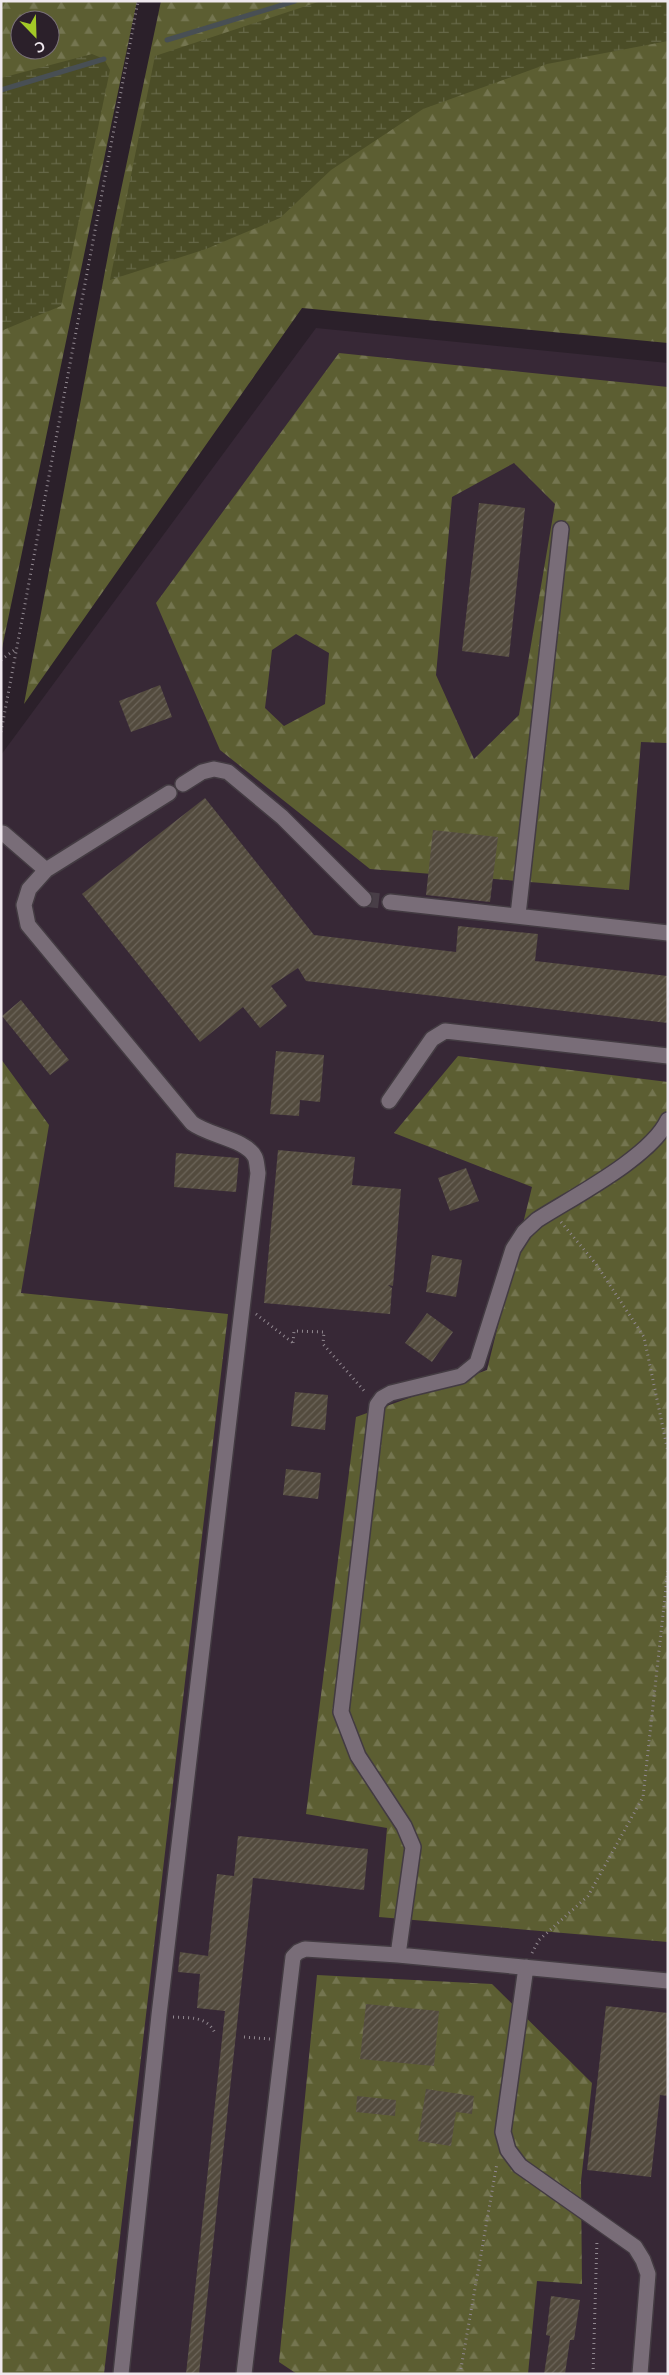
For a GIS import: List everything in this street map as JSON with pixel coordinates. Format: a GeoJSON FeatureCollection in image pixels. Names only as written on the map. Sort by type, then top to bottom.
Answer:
{"type":"FeatureCollection","features":[{"type":"Feature","properties":{"kind":"lane"},"geometry":{"type":"LineString","coordinates":[[518,916],[561,529]]}},
{"type":"Feature","properties":{"kind":"lane"},"geometry":{"type":"LineString","coordinates":[[183,784],[202,772],[214,769],[228,772],[282,817],[364,899]]}},
{"type":"Feature","properties":{"kind":"lane"},"geometry":{"type":"LineString","coordinates":[[121,2374],[159,2015],[258,1172],[255,1157],[248,1148],[237,1142],[203,1131],[192,1123],[28,925],[24,905],[29,889],[46,870],[169,793]]}},
{"type":"Feature","properties":{"kind":"lane"},"geometry":{"type":"LineString","coordinates":[[2,833],[46,870]]}},
{"type":"Feature","properties":{"kind":"lane"},"geometry":{"type":"LineString","coordinates":[[390,902],[668,933]]}},
{"type":"Feature","properties":{"kind":"lane"},"geometry":{"type":"LineString","coordinates":[[389,1102],[432,1040],[445,1031],[668,1056]]}},
{"type":"Feature","properties":{"kind":"lane"},"geometry":{"type":"LineString","coordinates":[[398,1955],[413,1847],[404,1826],[358,1756],[341,1712],[376,1405],[382,1398],[391,1393],[461,1376],[470,1370],[477,1363],[513,1249],[524,1232],[552,1211],[642,1153],[666,1128]]}},
{"type":"Feature","properties":{"kind":"lane"},"geometry":{"type":"LineString","coordinates":[[244,2374],[291,1967],[293,1957],[298,1952],[305,1949],[398,1955],[668,1981]]}},
{"type":"Feature","properties":{"kind":"lane"},"geometry":{"type":"LineString","coordinates":[[526,1967],[503,2132],[508,2150],[520,2166],[635,2247],[643,2260],[648,2274],[640,2374]]}},
{"type":"Feature","properties":{"kind":"path"},"geometry":{"type":"LineString","coordinates":[[1,732],[138,1]]}},
{"type":"Feature","properties":{"kind":"path"},"geometry":{"type":"LineString","coordinates":[[1,660],[18,648]]}},
{"type":"Feature","properties":{"kind":"path"},"geometry":{"type":"LineString","coordinates":[[552,1211],[596,1264],[644,1337],[668,1452]]}},
{"type":"Feature","properties":{"kind":"path"},"geometry":{"type":"LineString","coordinates":[[242,1303],[293,1343],[294,1331],[324,1332],[323,1344],[376,1405]]}},
{"type":"Feature","properties":{"kind":"path"},"geometry":{"type":"LineString","coordinates":[[526,1967],[539,1940],[588,1896],[643,1797],[668,1568]]}},
{"type":"Feature","properties":{"kind":"path"},"geometry":{"type":"LineString","coordinates":[[159,2015],[201,2019],[211,2024],[215,2033]]}},
{"type":"Feature","properties":{"kind":"path"},"geometry":{"type":"LineString","coordinates":[[244,2037],[283,2039]]}},
{"type":"Feature","properties":{"kind":"path"},"geometry":{"type":"LineString","coordinates":[[460,2374],[498,2161]]}},
{"type":"Feature","properties":{"kind":"path"},"geometry":{"type":"LineString","coordinates":[[593,2374],[597,2221]]}},
{"type":"Feature","properties":{"kind":"shaded area"},"geometry":{"type":"Polygon","coordinates":[[[316,328],[668,363],[668,2374],[1,2374],[1,755],[316,328]]]}},
{"type":"Feature","properties":{"kind":"green space"},"geometry":{"type":"Polygon","coordinates":[[[1,1],[137,1],[1,653],[1,1]]]}},
{"type":"Feature","properties":{"kind":"green space"},"geometry":{"type":"Polygon","coordinates":[[[161,1],[668,1],[668,343],[302,308],[24,704],[114,223],[161,1]]]}},
{"type":"Feature","properties":{"kind":"green space"},"geometry":{"type":"Polygon","coordinates":[[[321,1],[668,1],[668,41],[547,64],[423,109],[331,170],[280,218],[206,249],[110,280],[155,56],[321,1]]]}},
{"type":"Feature","properties":{"kind":"green space"},"geometry":{"type":"Polygon","coordinates":[[[92,54],[104,59],[110,70],[61,306],[1,331],[1,78],[92,54]]]}},
{"type":"Feature","properties":{"kind":"green space"},"geometry":{"type":"Polygon","coordinates":[[[339,353],[668,387],[668,743],[641,742],[629,890],[370,869],[220,750],[156,603],[339,353]],[[514,463],[452,497],[436,675],[474,759],[519,715],[555,504],[514,463]],[[296,634],[272,650],[265,708],[284,726],[325,704],[329,653],[296,634]]]}},
{"type":"Feature","properties":{"kind":"green space"},"geometry":{"type":"Polygon","coordinates":[[[458,1056],[668,1082],[668,1942],[379,1917],[387,1828],[306,1814],[356,1417],[487,1370],[532,1187],[394,1133],[458,1056]]]}},
{"type":"Feature","properties":{"kind":"green space"},"geometry":{"type":"Polygon","coordinates":[[[1,1059],[49,1125],[21,1293],[228,1314],[104,2374],[1,2374],[1,1059]]]}},
{"type":"Feature","properties":{"kind":"green space"},"geometry":{"type":"Polygon","coordinates":[[[317,1975],[492,1984],[592,2083],[581,2181],[582,2284],[537,2281],[528,2374],[297,2374],[279,2362],[317,1975]]]}},
{"type":"Feature","properties":{"kind":"building"},"geometry":{"type":"Polygon","coordinates":[[[479,503],[525,508],[509,657],[462,651],[479,503]]]}},
{"type":"Feature","properties":{"kind":"building"},"geometry":{"type":"Polygon","coordinates":[[[160,685],[172,717],[131,732],[119,701],[160,685]]]}},
{"type":"Feature","properties":{"kind":"building"},"geometry":{"type":"Polygon","coordinates":[[[205,798],[314,935],[456,952],[458,926],[538,934],[535,961],[668,976],[668,1023],[306,981],[298,968],[271,986],[287,1006],[260,1028],[243,1007],[200,1042],[82,894],[205,798]]]}},
{"type":"Feature","properties":{"kind":"building"},"geometry":{"type":"Polygon","coordinates":[[[433,830],[498,837],[490,902],[426,895],[433,830]]]}},
{"type":"Feature","properties":{"kind":"building"},"geometry":{"type":"Polygon","coordinates":[[[21,1000],[69,1060],[50,1075],[2,1016],[21,1000]]]}},
{"type":"Feature","properties":{"kind":"building"},"geometry":{"type":"Polygon","coordinates":[[[276,1051],[324,1055],[320,1102],[300,1100],[299,1116],[270,1114],[276,1051]]]}},
{"type":"Feature","properties":{"kind":"building"},"geometry":{"type":"Polygon","coordinates":[[[278,1150],[355,1157],[352,1185],[401,1189],[393,1286],[388,1285],[392,1288],[390,1314],[264,1303],[278,1150]]]}},
{"type":"Feature","properties":{"kind":"building"},"geometry":{"type":"Polygon","coordinates":[[[176,1153],[239,1158],[236,1192],[174,1187],[176,1153]]]}},
{"type":"Feature","properties":{"kind":"building"},"geometry":{"type":"Polygon","coordinates":[[[466,1168],[479,1201],[450,1211],[438,1178],[466,1168]]]}},
{"type":"Feature","properties":{"kind":"building"},"geometry":{"type":"Polygon","coordinates":[[[432,1255],[462,1260],[456,1297],[426,1292],[432,1255]]]}},
{"type":"Feature","properties":{"kind":"building"},"geometry":{"type":"Polygon","coordinates":[[[427,1313],[453,1332],[432,1362],[405,1343],[427,1313]]]}},
{"type":"Feature","properties":{"kind":"building"},"geometry":{"type":"Polygon","coordinates":[[[295,1392],[328,1395],[325,1430],[291,1426],[295,1392]]]}},
{"type":"Feature","properties":{"kind":"building"},"geometry":{"type":"Polygon","coordinates":[[[286,1469],[321,1473],[318,1499],[283,1495],[286,1469]]]}},
{"type":"Feature","properties":{"kind":"building"},"geometry":{"type":"Polygon","coordinates":[[[238,1836],[368,1849],[364,1890],[253,1878],[199,2374],[186,2374],[225,2011],[197,2008],[200,1974],[178,1972],[180,1952],[208,1956],[217,1874],[234,1876],[238,1836]]]}},
{"type":"Feature","properties":{"kind":"building"},"geometry":{"type":"Polygon","coordinates":[[[366,2004],[439,2011],[434,2066],[360,2059],[366,2004]]]}},
{"type":"Feature","properties":{"kind":"building"},"geometry":{"type":"Polygon","coordinates":[[[606,2006],[668,2013],[668,2096],[660,2095],[651,2177],[587,2170],[606,2006]]]}},
{"type":"Feature","properties":{"kind":"building"},"geometry":{"type":"Polygon","coordinates":[[[426,2089],[474,2096],[472,2114],[456,2112],[451,2146],[418,2141],[426,2089]]]}},
{"type":"Feature","properties":{"kind":"building"},"geometry":{"type":"Polygon","coordinates":[[[357,2096],[396,2100],[395,2116],[356,2112],[357,2096]]]}},
{"type":"Feature","properties":{"kind":"building"},"geometry":{"type":"Polygon","coordinates":[[[551,2296],[580,2300],[574,2340],[570,2340],[565,2374],[544,2374],[550,2336],[546,2335],[551,2296]]]}},
{"type":"Feature","properties":{"kind":"waterway"},"geometry":{"type":"LineString","coordinates":[[167,40],[295,1]]}},
{"type":"Feature","properties":{"kind":"waterway"},"geometry":{"type":"LineString","coordinates":[[1,90],[104,59]]}},
{"type":"Feature","properties":{"kind":"tunnel"},"geometry":{"type":"LineString","coordinates":[[364,899],[390,902]]}}]}
